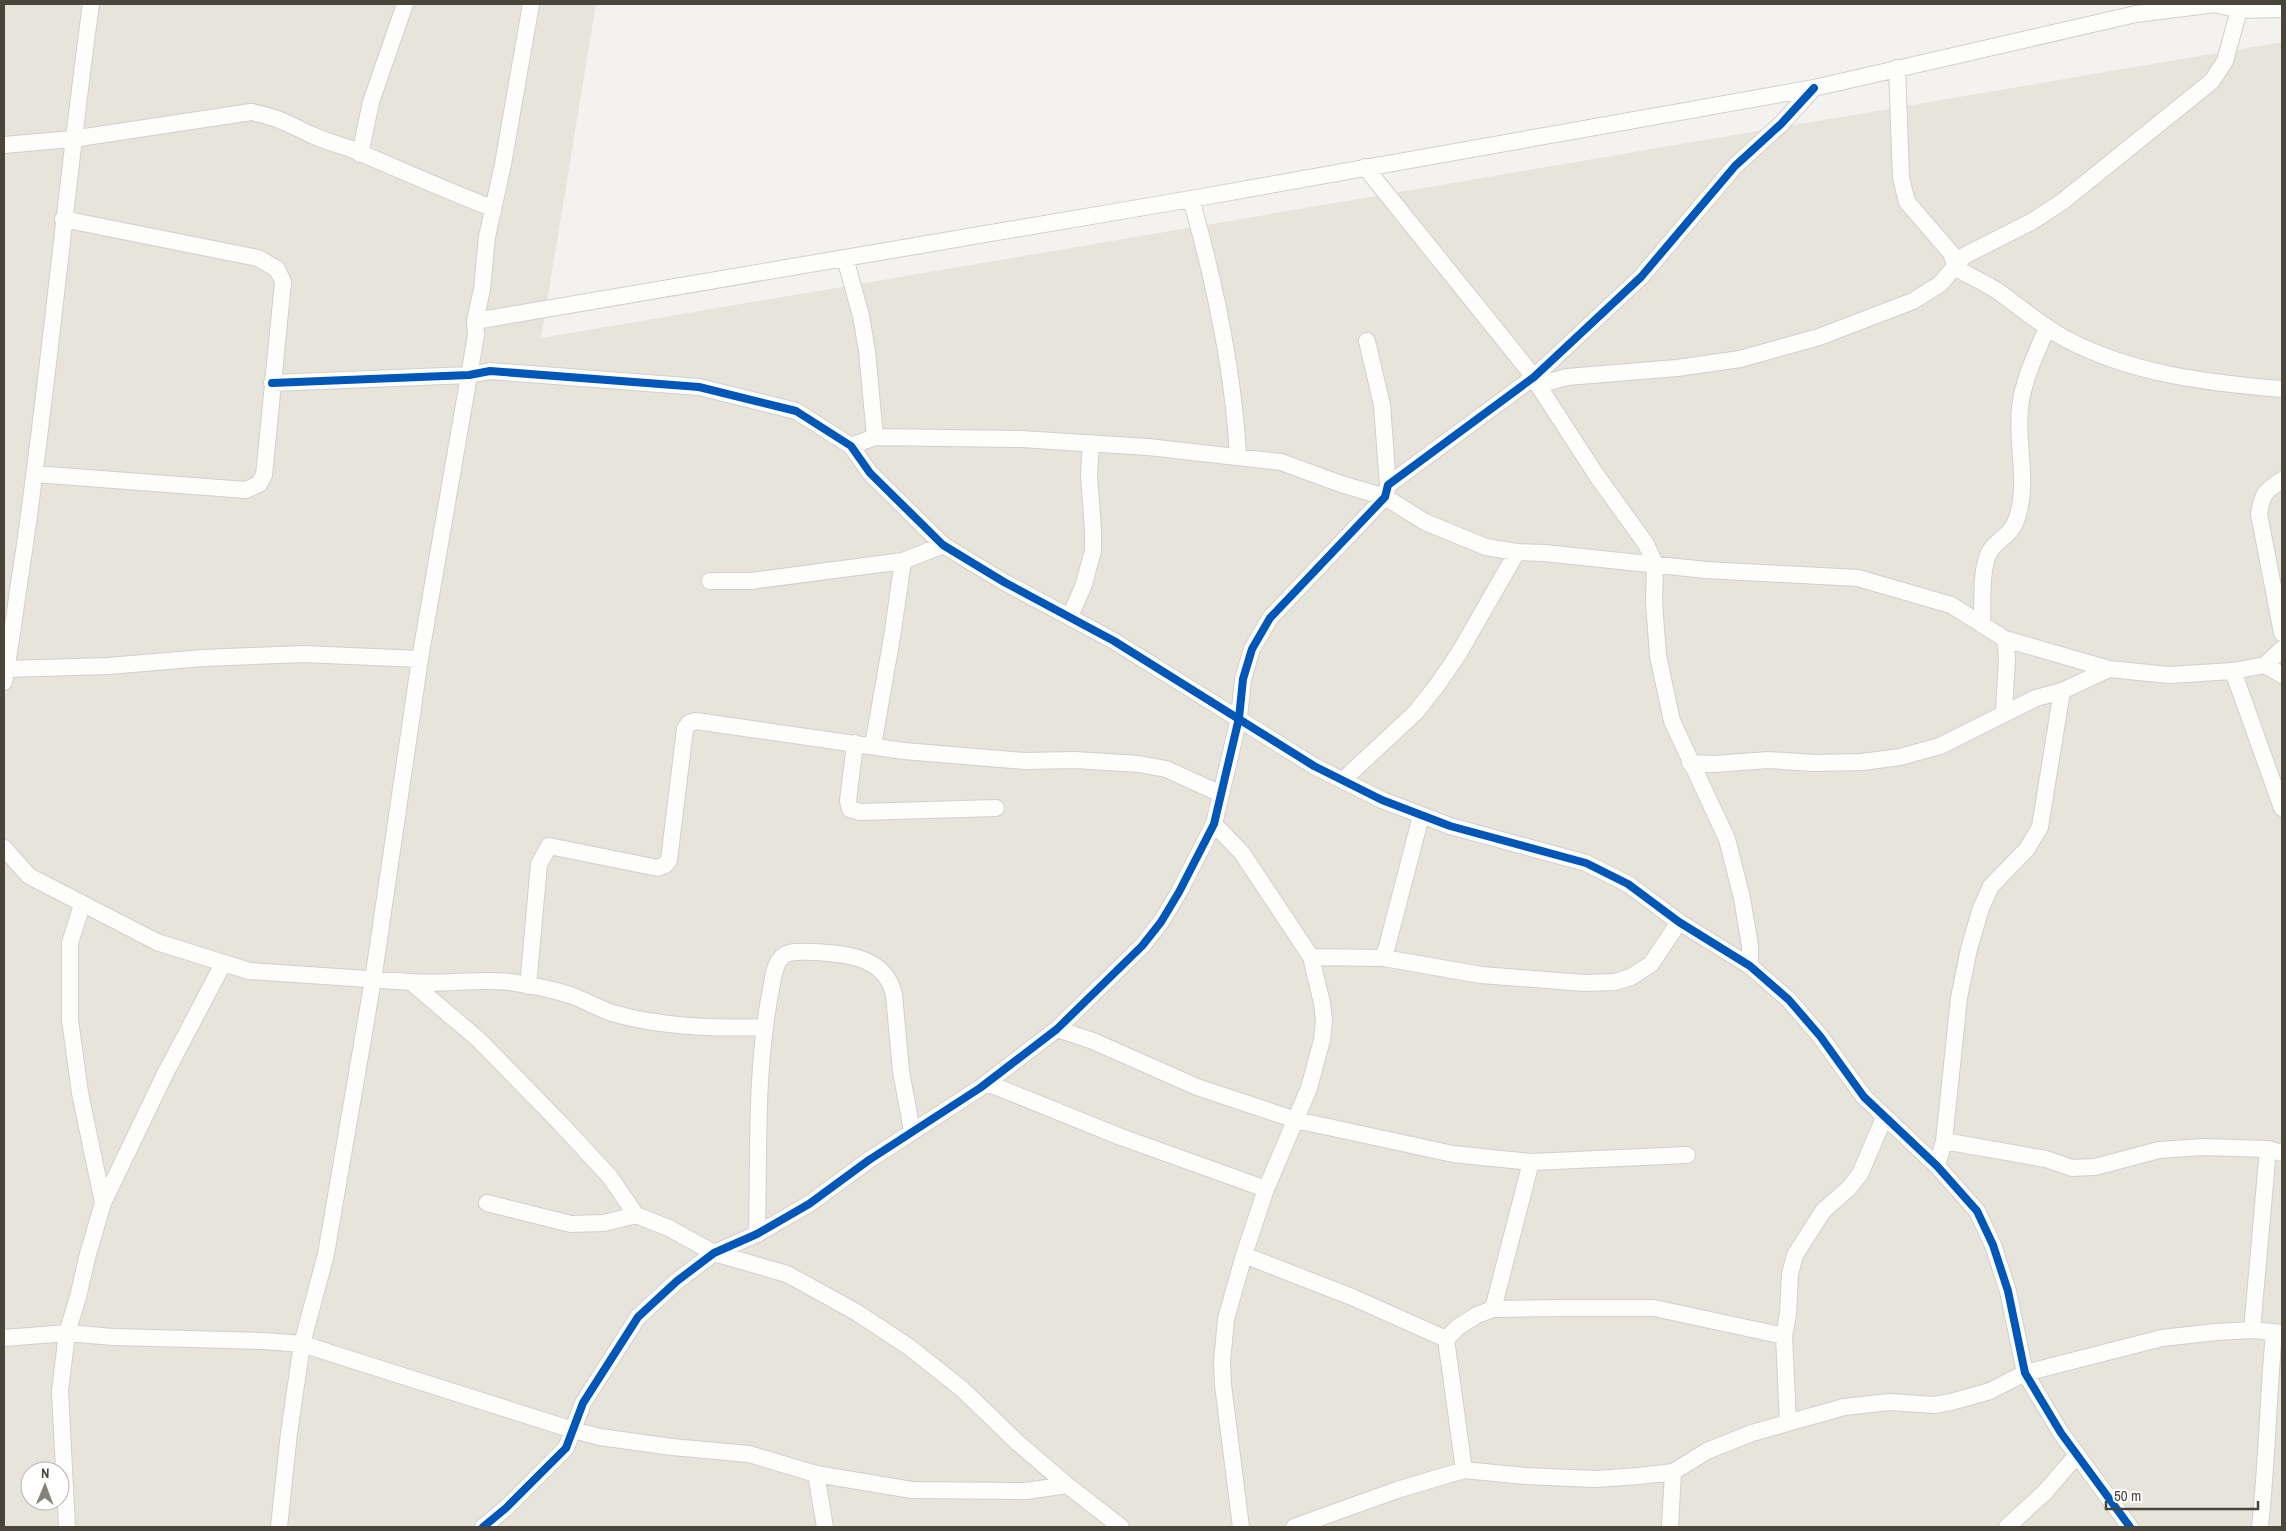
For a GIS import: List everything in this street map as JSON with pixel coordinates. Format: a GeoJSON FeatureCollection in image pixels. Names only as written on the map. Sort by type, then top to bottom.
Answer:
{"type":"FeatureCollection","features":[{"type":"Feature","properties":{"kind":"street"},"geometry":{"type":"LineString","coordinates":[[91,4],[72,139],[54,325],[35,474],[5,675],[203,658],[303,654],[420,659]]}},
{"type":"Feature","properties":{"kind":"street"},"geometry":{"type":"LineString","coordinates":[[360,154],[371,102],[405,4]]}},
{"type":"Feature","properties":{"kind":"street"},"geometry":{"type":"LineString","coordinates":[[279,1527],[289,1432],[302,1344],[326,1254],[373,980],[420,659],[476,335],[475,321],[482,289],[492,208],[503,164],[530,4]]}},
{"type":"Feature","properties":{"kind":"street"},"geometry":{"type":"LineString","coordinates":[[475,321],[1191,200],[1814,88],[2136,14],[2216,4],[2239,10],[2282,9]]}},
{"type":"Feature","properties":{"kind":"street"},"geometry":{"type":"LineString","coordinates":[[1536,381],[1677,368],[1740,359],[1819,337],[1913,301],[1940,284],[1956,268],[1964,256],[2031,222],[2062,202],[2212,81],[2226,61],[2239,10]]}},
{"type":"Feature","properties":{"kind":"street"},"geometry":{"type":"LineString","coordinates":[[1897,68],[1903,189],[1908,202],[1951,253],[1956,268],[1997,291],[2047,328],[2088,350],[2135,366],[2193,379],[2282,389]]}},
{"type":"Feature","properties":{"kind":"street"},"geometry":{"type":"LineString","coordinates":[[482,1527],[506,1508],[566,1448],[583,1403],[638,1317],[676,1281],[714,1253],[757,1234],[810,1204],[912,1131],[987,1083],[1057,1029],[1142,946],[1161,922],[1179,892],[1214,824],[1238,718],[1242,679],[1252,649],[1270,618],[1387,491],[1536,381],[1641,277],[1735,166],[1781,124],[1814,88]]}},
{"type":"Feature","properties":{"kind":"street"},"geometry":{"type":"LineString","coordinates":[[4,145],[72,139],[251,112],[286,121],[311,135],[492,208]]}},
{"type":"Feature","properties":{"kind":"street"},"geometry":{"type":"LineString","coordinates":[[1365,168],[1536,381],[1597,476],[1646,544],[1655,564],[1654,602],[1658,656],[1672,720],[1690,763],[1727,839],[1733,857],[1750,946],[1750,966]]}},
{"type":"Feature","properties":{"kind":"street"},"geometry":{"type":"LineString","coordinates":[[1191,200],[1207,256],[1220,318],[1235,417],[1238,455]]}},
{"type":"Feature","properties":{"kind":"street"},"geometry":{"type":"LineString","coordinates":[[35,474],[246,490],[259,484],[264,475],[283,282],[277,269],[258,258],[63,219]]}},
{"type":"Feature","properties":{"kind":"street"},"geometry":{"type":"LineString","coordinates":[[845,258],[861,316],[867,351],[875,437]]}},
{"type":"Feature","properties":{"kind":"street"},"geometry":{"type":"LineString","coordinates":[[1982,625],[1984,569],[1989,552],[2009,534],[2017,518],[2022,480],[2020,408],[2025,383],[2047,328]]}},
{"type":"Feature","properties":{"kind":"street"},"geometry":{"type":"LineString","coordinates":[[1367,340],[1382,405],[1387,491]]}},
{"type":"Feature","properties":{"kind":"street"},"geometry":{"type":"LineString","coordinates":[[272,383],[469,375],[490,371],[699,388],[796,411],[851,446],[870,473],[943,545],[1004,582],[1070,616],[1314,766],[1382,800],[1421,816],[1488,838],[1545,850],[1586,863],[1628,884],[1679,922],[1750,966],[1789,1000],[1820,1036],[1864,1097],[1884,1118],[1937,1166],[1977,1211],[1993,1245],[2008,1290],[2025,1373],[2061,1433],[2130,1527]]}},
{"type":"Feature","properties":{"kind":"street"},"geometry":{"type":"LineString","coordinates":[[851,446],[875,437],[1021,438],[1238,455],[1281,462],[1341,484],[1387,491],[1425,522],[1486,547],[1517,552],[1544,553],[1706,570],[1858,578],[1951,605],[2005,639],[2108,669],[2169,675],[2233,671],[2264,665],[2282,649]]}},
{"type":"Feature","properties":{"kind":"street"},"geometry":{"type":"LineString","coordinates":[[1070,616],[1083,587],[1092,551],[1094,530],[1089,475],[1091,443]]}},
{"type":"Feature","properties":{"kind":"street"},"geometry":{"type":"LineString","coordinates":[[2282,480],[2262,496],[2259,514],[2282,633]]}},
{"type":"Feature","properties":{"kind":"street"},"geometry":{"type":"LineString","coordinates":[[710,581],[751,581],[903,561],[943,545]]}},
{"type":"Feature","properties":{"kind":"street"},"geometry":{"type":"LineString","coordinates":[[1342,780],[1416,712],[1438,684],[1464,645],[1517,552]]}},
{"type":"Feature","properties":{"kind":"street"},"geometry":{"type":"LineString","coordinates":[[873,746],[891,646],[903,561]]}},
{"type":"Feature","properties":{"kind":"street"},"geometry":{"type":"LineString","coordinates":[[2004,713],[2007,658],[2005,639]]}},
{"type":"Feature","properties":{"kind":"street"},"geometry":{"type":"LineString","coordinates":[[2264,665],[2282,675]]}},
{"type":"Feature","properties":{"kind":"street"},"geometry":{"type":"LineString","coordinates":[[1690,763],[1715,764],[1768,760],[1816,763],[1862,762],[1900,758],[1940,746],[2036,698],[2062,691],[2108,669]]}},
{"type":"Feature","properties":{"kind":"street"},"geometry":{"type":"LineString","coordinates":[[2233,671],[2282,808]]}},
{"type":"Feature","properties":{"kind":"street"},"geometry":{"type":"LineString","coordinates":[[1937,1166],[1944,1141],[1959,998],[1969,949],[1981,908],[1991,886],[2028,849],[2040,827],[2062,691]]}},
{"type":"Feature","properties":{"kind":"street"},"geometry":{"type":"LineString","coordinates":[[528,986],[540,864],[549,846],[658,868],[665,865],[669,860],[685,728],[689,723],[696,721],[904,751],[1025,761],[1075,760],[1139,764],[1166,769],[1221,794]]}},
{"type":"Feature","properties":{"kind":"street"},"geometry":{"type":"LineString","coordinates":[[855,743],[848,801],[850,809],[860,812],[996,808]]}},
{"type":"Feature","properties":{"kind":"street"},"geometry":{"type":"LineString","coordinates":[[1384,958],[1421,816]]}},
{"type":"Feature","properties":{"kind":"street"},"geometry":{"type":"LineString","coordinates":[[1214,824],[1242,853],[1311,957],[1322,1003],[1322,1040],[1309,1088],[1266,1189],[1244,1255],[1226,1319],[1222,1362],[1241,1527]]}},
{"type":"Feature","properties":{"kind":"street"},"geometry":{"type":"LineString","coordinates":[[4,848],[30,876],[82,905],[157,942],[249,971],[431,984],[508,982],[569,995],[612,1012],[645,1020],[681,1026],[764,1027]]}},
{"type":"Feature","properties":{"kind":"street"},"geometry":{"type":"LineString","coordinates":[[82,905],[70,943],[70,1020],[80,1093],[103,1203]]}},
{"type":"Feature","properties":{"kind":"street"},"geometry":{"type":"LineString","coordinates":[[1311,957],[1384,958],[1481,975],[1584,982],[1615,982],[1630,977],[1651,964],[1679,922]]}},
{"type":"Feature","properties":{"kind":"street"},"geometry":{"type":"LineString","coordinates":[[757,1234],[758,1121],[764,1027],[776,967],[782,956],[794,952],[840,953],[861,958],[878,968],[891,983],[901,1071],[912,1131]]}},
{"type":"Feature","properties":{"kind":"street"},"geometry":{"type":"LineString","coordinates":[[67,1527],[60,1391],[67,1333],[103,1203],[165,1074],[224,964]]}},
{"type":"Feature","properties":{"kind":"street"},"geometry":{"type":"LineString","coordinates":[[411,982],[480,1040],[610,1177],[636,1215],[669,1228],[714,1253],[787,1274],[856,1312],[909,1347],[962,1390],[1067,1485],[1121,1527]]}},
{"type":"Feature","properties":{"kind":"street"},"geometry":{"type":"LineString","coordinates":[[1057,1029],[1093,1041],[1197,1087],[1296,1120],[1453,1154],[1531,1162],[1687,1155]]}},
{"type":"Feature","properties":{"kind":"street"},"geometry":{"type":"LineString","coordinates":[[987,1083],[1121,1137],[1266,1189]]}},
{"type":"Feature","properties":{"kind":"street"},"geometry":{"type":"LineString","coordinates":[[1788,1423],[1784,1336],[1788,1314],[1790,1274],[1795,1254],[1824,1211],[1849,1188],[1860,1174],[1884,1118]]}},
{"type":"Feature","properties":{"kind":"street"},"geometry":{"type":"LineString","coordinates":[[1944,1141],[2046,1159],[2072,1168],[2095,1167],[2159,1150],[2203,1147],[2275,1151],[2252,1330]]}},
{"type":"Feature","properties":{"kind":"street"},"geometry":{"type":"LineString","coordinates":[[1494,1309],[1531,1162]]}},
{"type":"Feature","properties":{"kind":"street"},"geometry":{"type":"LineString","coordinates":[[487,1203],[571,1224],[604,1223],[636,1215]]}},
{"type":"Feature","properties":{"kind":"street"},"geometry":{"type":"LineString","coordinates":[[1244,1255],[1352,1297],[1446,1339]]}},
{"type":"Feature","properties":{"kind":"street"},"geometry":{"type":"LineString","coordinates":[[1446,1339],[1458,1327],[1477,1315],[1494,1309],[1654,1308],[1784,1336]]}},
{"type":"Feature","properties":{"kind":"street"},"geometry":{"type":"LineString","coordinates":[[1294,1527],[1396,1490],[1464,1470],[1525,1476],[1595,1479],[1673,1472],[1707,1451],[1752,1433],[1844,1406],[1889,1402],[1934,1405],[1951,1402],[1990,1390],[2025,1373],[2162,1338],[2187,1334],[2252,1330],[2278,1333],[2267,1404],[2265,1480],[2260,1527]]}},
{"type":"Feature","properties":{"kind":"street"},"geometry":{"type":"LineString","coordinates":[[4,1338],[67,1333],[113,1337],[264,1341],[302,1344],[600,1437],[672,1447],[749,1454],[816,1474],[912,1490],[1026,1490],[1067,1485]]}},
{"type":"Feature","properties":{"kind":"street"},"geometry":{"type":"LineString","coordinates":[[1446,1339],[1464,1470]]}},
{"type":"Feature","properties":{"kind":"street"},"geometry":{"type":"LineString","coordinates":[[2007,1527],[2044,1492],[2077,1455]]}},
{"type":"Feature","properties":{"kind":"street"},"geometry":{"type":"LineString","coordinates":[[1670,1527],[1673,1472]]}},
{"type":"Feature","properties":{"kind":"street"},"geometry":{"type":"LineString","coordinates":[[816,1474],[825,1527]]}},
{"type":"Feature","properties":{"kind":"shaded area"},"geometry":{"type":"Polygon","coordinates":[[[4,4],[596,4],[541,338],[2282,42],[2282,1527],[4,1527],[4,4]]]}},
{"type":"Feature","properties":{"kind":"cycle path"},"geometry":{"type":"LineString","coordinates":[[483,1527],[506,1508],[566,1448],[583,1403],[638,1317],[677,1281],[714,1253],[757,1234],[809,1204],[869,1160],[980,1088],[1057,1029],[1142,946],[1161,922],[1179,892],[1214,824],[1239,718],[1243,679],[1252,649],[1270,618],[1385,497],[1388,485],[1534,377],[1641,277],[1735,166],[1781,124],[1814,88]]}},
{"type":"Feature","properties":{"kind":"cycle path"},"geometry":{"type":"LineString","coordinates":[[272,383],[469,375],[490,371],[699,387],[796,411],[851,446],[870,473],[943,545],[1004,582],[1114,641],[1314,766],[1382,800],[1450,826],[1586,863],[1628,884],[1679,922],[1750,966],[1789,1000],[1820,1036],[1864,1097],[1937,1166],[1977,1211],[1993,1245],[2008,1291],[2025,1373],[2061,1433],[2130,1527]]}}]}
